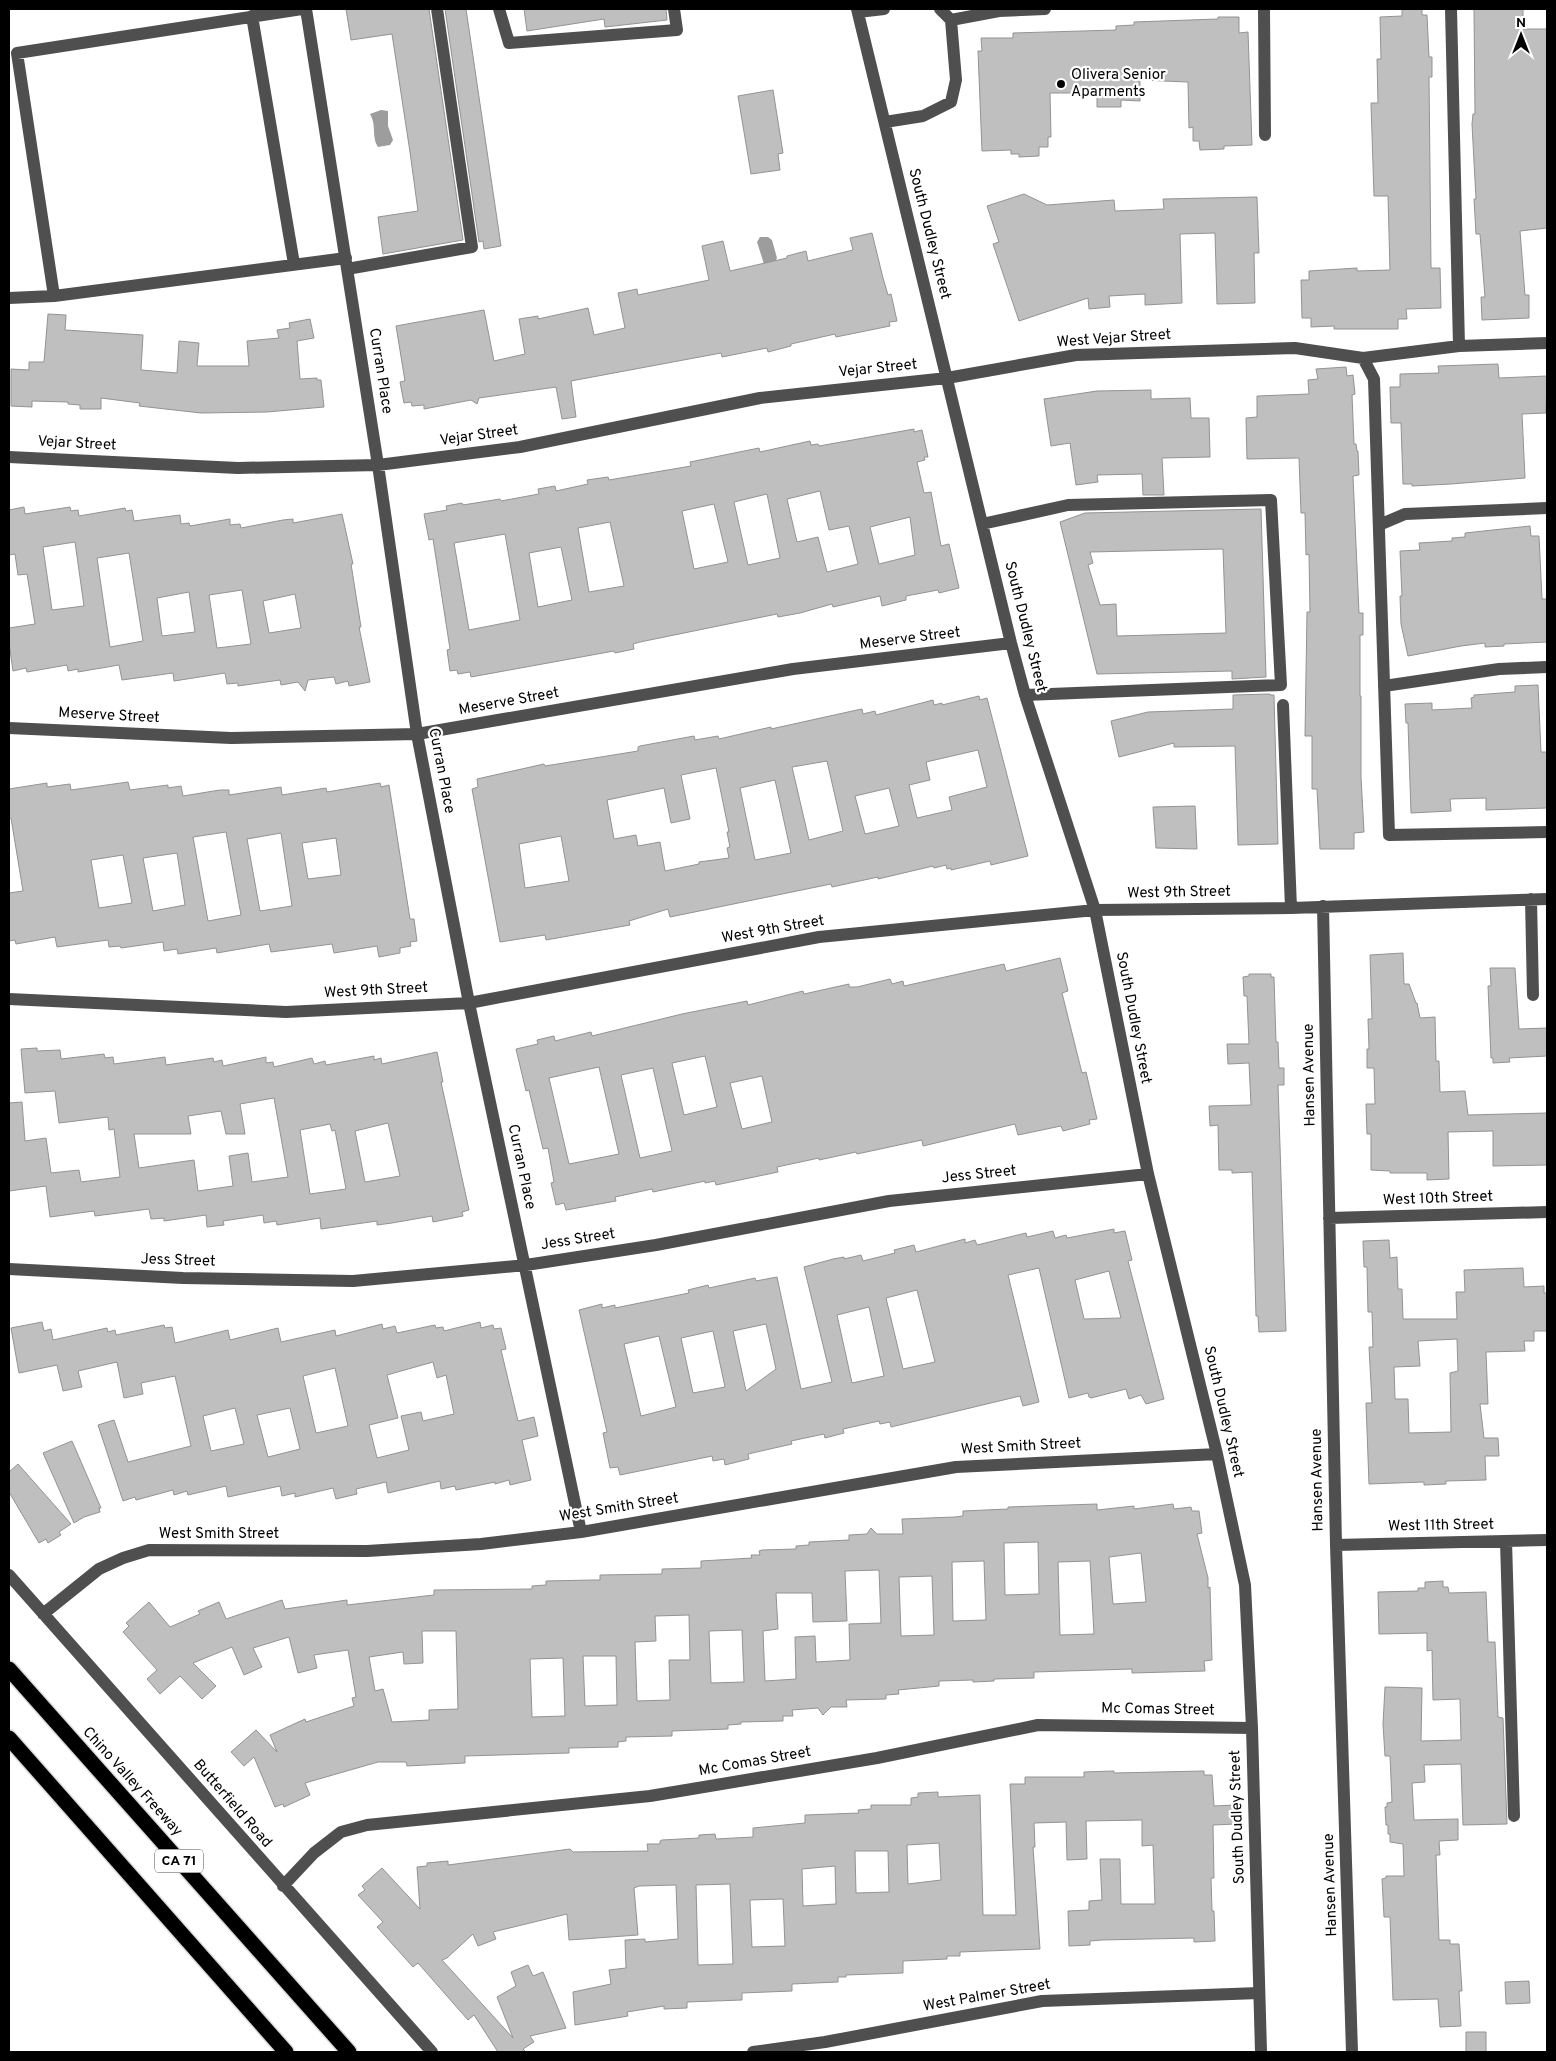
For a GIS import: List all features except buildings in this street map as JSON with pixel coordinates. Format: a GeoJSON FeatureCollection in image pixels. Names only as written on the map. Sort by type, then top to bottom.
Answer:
{"type":"FeatureCollection","features":[{"type":"Feature","properties":{"kind":"highway","name":"Chino Valley Freeway"},"geometry":{"type":"LineString","coordinates":[[9,1669],[349,2052]]}},
{"type":"Feature","properties":{"kind":"highway","name":"CA 71"},"geometry":{"type":"LineString","coordinates":[[9,1738],[286,2052]]}},
{"type":"Feature","properties":{"kind":"street"},"geometry":{"type":"LineString","coordinates":[[54,296],[17,54],[302,9]]}},
{"type":"Feature","properties":{"kind":"street","name":"Curran Place"},"geometry":{"type":"LineString","coordinates":[[306,9],[378,465],[417,734],[469,1003],[582,1532]]}},
{"type":"Feature","properties":{"kind":"street"},"geometry":{"type":"LineString","coordinates":[[9,298],[54,296],[294,264],[347,263],[472,247],[437,9]]}},
{"type":"Feature","properties":{"kind":"street"},"geometry":{"type":"LineString","coordinates":[[499,9],[509,43],[676,30],[674,9]]}},
{"type":"Feature","properties":{"kind":"street"},"geometry":{"type":"LineString","coordinates":[[858,10],[884,9]]}},
{"type":"Feature","properties":{"kind":"street"},"geometry":{"type":"LineString","coordinates":[[885,122],[923,116],[952,102],[956,80],[952,20],[940,9]]}},
{"type":"Feature","properties":{"kind":"street"},"geometry":{"type":"LineString","coordinates":[[952,20],[999,11],[1045,9]]}},
{"type":"Feature","properties":{"kind":"street"},"geometry":{"type":"LineString","coordinates":[[1264,9],[1265,135]]}},
{"type":"Feature","properties":{"kind":"street"},"geometry":{"type":"LineString","coordinates":[[1452,9],[1459,346]]}},
{"type":"Feature","properties":{"kind":"street","name":"South Dudley Street"},"geometry":{"type":"LineString","coordinates":[[858,10],[1011,643],[1025,696],[1095,910],[1148,1174],[1217,1454],[1245,1585],[1252,1728],[1261,2052]]}},
{"type":"Feature","properties":{"kind":"street"},"geometry":{"type":"LineString","coordinates":[[252,16],[294,264]]}},
{"type":"Feature","properties":{"kind":"street","name":"West Vejar Street"},"geometry":{"type":"LineString","coordinates":[[947,378],[1076,355],[1295,348],[1363,358],[1459,346],[1547,343]]}},
{"type":"Feature","properties":{"kind":"street"},"geometry":{"type":"LineString","coordinates":[[1363,358],[1374,379],[1389,835],[1547,832]]}},
{"type":"Feature","properties":{"kind":"street","name":"Vejar Street"},"geometry":{"type":"LineString","coordinates":[[9,457],[238,468],[378,465],[520,447],[760,398],[947,378]]}},
{"type":"Feature","properties":{"kind":"street"},"geometry":{"type":"LineString","coordinates":[[982,524],[1068,505],[1272,500],[1280,685],[1025,696]]}},
{"type":"Feature","properties":{"kind":"street"},"geometry":{"type":"LineString","coordinates":[[1378,525],[1405,514],[1547,508]]}},
{"type":"Feature","properties":{"kind":"street","name":"Meserve Street"},"geometry":{"type":"LineString","coordinates":[[9,728],[231,738],[417,734],[793,670],[1011,643]]}},
{"type":"Feature","properties":{"kind":"street"},"geometry":{"type":"LineString","coordinates":[[1384,686],[1499,670],[1547,667]]}},
{"type":"Feature","properties":{"kind":"street"},"geometry":{"type":"LineString","coordinates":[[1284,705],[1291,908]]}},
{"type":"Feature","properties":{"kind":"street"},"geometry":{"type":"LineString","coordinates":[[1532,899],[1533,995]]}},
{"type":"Feature","properties":{"kind":"street","name":"West 9th Street"},"geometry":{"type":"LineString","coordinates":[[9,999],[286,1012],[469,1003],[819,937],[1095,910],[1291,908],[1547,899]]}},
{"type":"Feature","properties":{"kind":"street","name":"Hansen Avenue"},"geometry":{"type":"LineString","coordinates":[[1323,906],[1336,1545],[1352,2052]]}},
{"type":"Feature","properties":{"kind":"street","name":"Jess Street"},"geometry":{"type":"LineString","coordinates":[[9,1269],[183,1278],[353,1280],[526,1265],[656,1245],[889,1201],[1148,1174]]}},
{"type":"Feature","properties":{"kind":"street","name":"West 10th Street"},"geometry":{"type":"LineString","coordinates":[[1329,1218],[1547,1212]]}},
{"type":"Feature","properties":{"kind":"street","name":"West Smith Street"},"geometry":{"type":"LineString","coordinates":[[43,1614],[99,1569],[123,1558],[149,1550],[367,1551],[481,1544],[582,1532],[956,1467],[1217,1454]]}},
{"type":"Feature","properties":{"kind":"street","name":"West 11th Street"},"geometry":{"type":"LineString","coordinates":[[1336,1545],[1547,1540]]}},
{"type":"Feature","properties":{"kind":"street"},"geometry":{"type":"LineString","coordinates":[[1506,1541],[1514,1816]]}},
{"type":"Feature","properties":{"kind":"street","name":"Butterfield Road"},"geometry":{"type":"LineString","coordinates":[[9,1575],[432,2052]]}},
{"type":"Feature","properties":{"kind":"street","name":"Mc Comas Street"},"geometry":{"type":"LineString","coordinates":[[284,1886],[314,1853],[341,1832],[367,1825],[650,1796],[877,1758],[1038,1725],[1252,1728]]}},
{"type":"Feature","properties":{"kind":"street","name":"West Palmer Street"},"geometry":{"type":"LineString","coordinates":[[753,2052],[825,2042],[1042,2000],[1259,1993]]}},
{"type":"Feature","properties":{"kind":"shaded area"},"geometry":{"type":"Polygon","coordinates":[[[381,110],[388,111],[388,126],[393,140],[390,145],[378,147],[370,114],[381,110]]]}},
{"type":"Feature","properties":{"kind":"shaded area"},"geometry":{"type":"Polygon","coordinates":[[[760,237],[768,237],[772,240],[777,258],[775,262],[764,264],[757,242],[760,237]]]}},
{"type":"Feature","properties":{"kind":"place","name":"Olivera Senior Aparments"},"geometry":{"type":"Point","coordinates":[1061,84]}}]}
